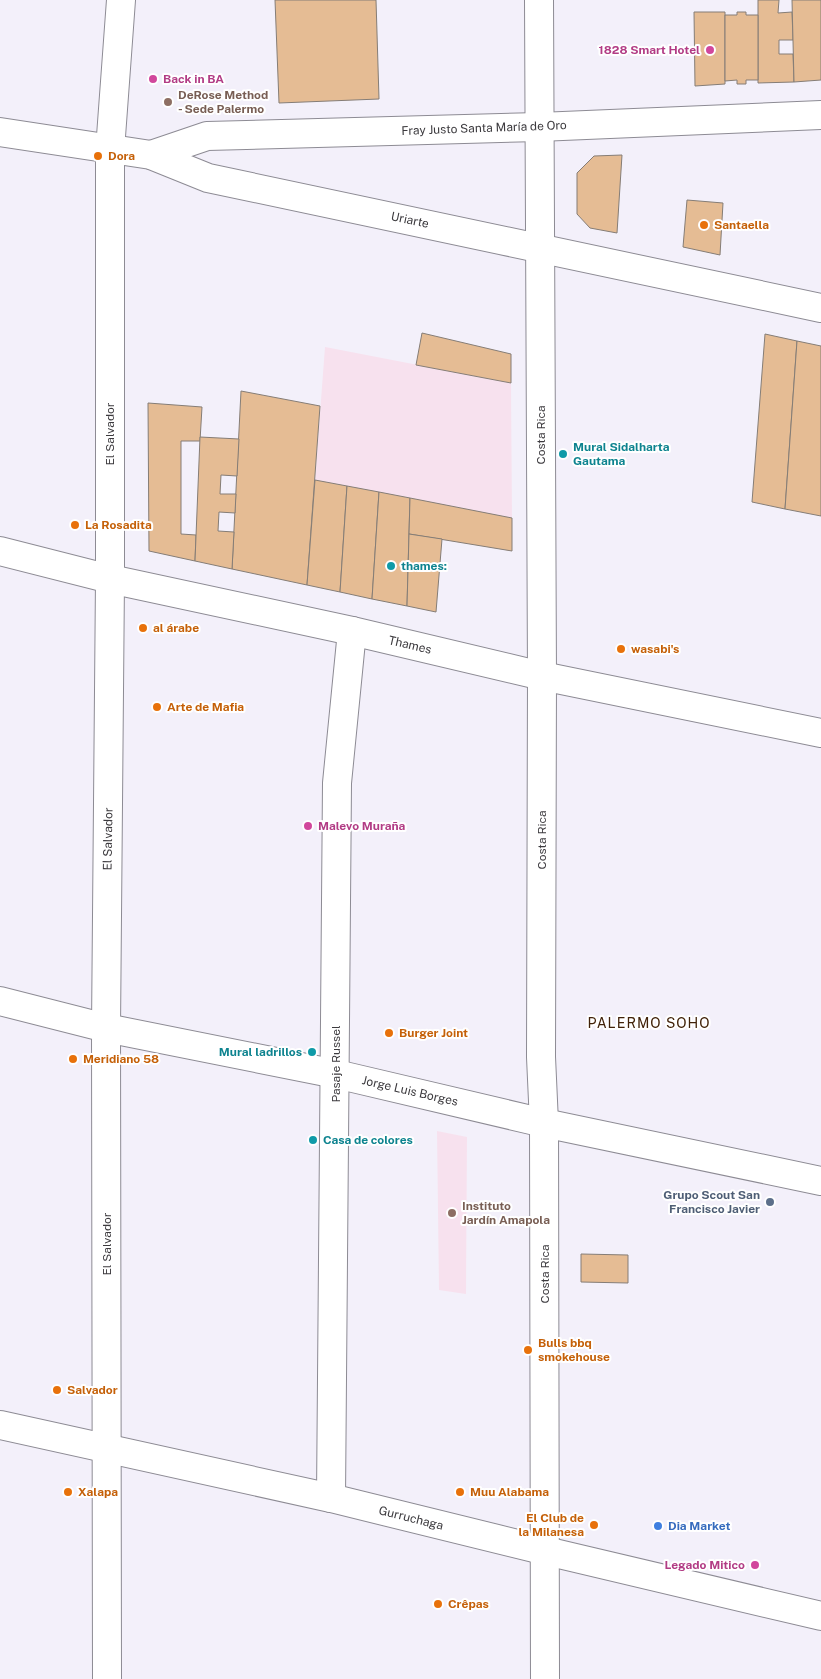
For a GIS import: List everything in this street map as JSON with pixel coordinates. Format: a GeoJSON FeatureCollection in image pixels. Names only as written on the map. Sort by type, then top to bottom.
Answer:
{"type":"FeatureCollection","features":[{"type":"Feature","properties":{"kind":"street","name":"El Salvador"},"geometry":{"type":"LineString","coordinates":[[107,1679],[106,1028],[110,579],[110,150],[121,0]]}},
{"type":"Feature","properties":{"kind":"street","name":"Costa Rica"},"geometry":{"type":"LineString","coordinates":[[539,0],[542,676],[541,1057],[544,1123],[546,1679]]}},
{"type":"Feature","properties":{"kind":"street","name":"Fray Justo Santa María de Oro"},"geometry":{"type":"LineString","coordinates":[[151,155],[207,136],[821,115]]}},
{"type":"Feature","properties":{"kind":"street","name":"Uriarte"},"geometry":{"type":"LineString","coordinates":[[0,132],[151,155],[208,178],[821,308]]}},
{"type":"Feature","properties":{"kind":"street","name":"Thames"},"geometry":{"type":"LineString","coordinates":[[0,551],[110,579],[352,631],[542,676],[821,733]]}},
{"type":"Feature","properties":{"kind":"street","name":"Pasaje Russel"},"geometry":{"type":"LineString","coordinates":[[331,1498],[338,783],[352,631]]}},
{"type":"Feature","properties":{"kind":"street","name":"Jorge Luis Borges"},"geometry":{"type":"LineString","coordinates":[[0,1001],[106,1028],[336,1074],[544,1123],[821,1181]]}},
{"type":"Feature","properties":{"kind":"street","name":"Gurruchaga"},"geometry":{"type":"LineString","coordinates":[[0,1425],[331,1498],[821,1616]]}},
{"type":"Feature","properties":{"kind":"shaded area"},"geometry":{"type":"Polygon","coordinates":[[[325,347],[511,383],[512,518],[315,480],[325,347]]]}},
{"type":"Feature","properties":{"kind":"shaded area","name":"Instituto Jardín Amapola"},"geometry":{"type":"Polygon","coordinates":[[[437,1131],[467,1137],[466,1294],[439,1290],[437,1131]]]}},
{"type":"Feature","properties":{"kind":"building"},"geometry":{"type":"Polygon","coordinates":[[[275,0],[376,0],[379,99],[279,103],[275,0]]]}},
{"type":"Feature","properties":{"kind":"building"},"geometry":{"type":"Polygon","coordinates":[[[758,0],[779,0],[778,13],[792,12],[793,40],[779,40],[779,54],[793,54],[794,82],[758,83],[758,0]]]}},
{"type":"Feature","properties":{"kind":"building"},"geometry":{"type":"Polygon","coordinates":[[[792,0],[821,0],[821,80],[794,82],[792,0]]]}},
{"type":"Feature","properties":{"kind":"building","name":"1828 Smart Hotel"},"geometry":{"type":"Polygon","coordinates":[[[694,12],[725,12],[725,84],[695,86],[694,12]]]}},
{"type":"Feature","properties":{"kind":"building"},"geometry":{"type":"Polygon","coordinates":[[[737,12],[746,12],[746,15],[758,15],[758,80],[746,80],[746,84],[737,84],[737,80],[725,81],[725,15],[737,15],[737,12]]]}},
{"type":"Feature","properties":{"kind":"building"},"geometry":{"type":"Polygon","coordinates":[[[622,155],[617,233],[590,228],[577,214],[577,173],[594,156],[622,155]]]}},
{"type":"Feature","properties":{"kind":"building","name":"Santaella"},"geometry":{"type":"Polygon","coordinates":[[[687,200],[723,203],[720,255],[683,247],[687,200]]]}},
{"type":"Feature","properties":{"kind":"building"},"geometry":{"type":"Polygon","coordinates":[[[422,333],[511,354],[511,383],[416,365],[422,333]]]}},
{"type":"Feature","properties":{"kind":"building"},"geometry":{"type":"Polygon","coordinates":[[[765,334],[797,341],[785,509],[752,502],[765,334]]]}},
{"type":"Feature","properties":{"kind":"building"},"geometry":{"type":"Polygon","coordinates":[[[797,341],[821,346],[821,516],[785,509],[797,341]]]}},
{"type":"Feature","properties":{"kind":"building"},"geometry":{"type":"Polygon","coordinates":[[[241,391],[320,406],[307,585],[232,569],[241,391]]]}},
{"type":"Feature","properties":{"kind":"building"},"geometry":{"type":"Polygon","coordinates":[[[148,403],[202,407],[200,441],[181,441],[181,534],[196,535],[195,561],[149,551],[148,403]]]}},
{"type":"Feature","properties":{"kind":"building"},"geometry":{"type":"Polygon","coordinates":[[[200,437],[239,439],[237,476],[221,475],[220,494],[236,494],[235,513],[219,512],[218,531],[234,532],[232,569],[195,561],[200,437]]]}},
{"type":"Feature","properties":{"kind":"building"},"geometry":{"type":"Polygon","coordinates":[[[315,480],[347,486],[340,592],[307,585],[315,480]]]}},
{"type":"Feature","properties":{"kind":"building"},"geometry":{"type":"Polygon","coordinates":[[[347,486],[379,492],[372,599],[340,592],[347,486]]]}},
{"type":"Feature","properties":{"kind":"building","name":"thames:"},"geometry":{"type":"Polygon","coordinates":[[[379,492],[410,498],[407,606],[372,599],[379,492]]]}},
{"type":"Feature","properties":{"kind":"building"},"geometry":{"type":"Polygon","coordinates":[[[410,498],[512,518],[512,551],[409,534],[410,498]]]}},
{"type":"Feature","properties":{"kind":"building"},"geometry":{"type":"Polygon","coordinates":[[[409,534],[442,539],[436,612],[407,606],[409,534]]]}},
{"type":"Feature","properties":{"kind":"building"},"geometry":{"type":"Polygon","coordinates":[[[581,1254],[628,1255],[628,1283],[581,1282],[581,1254]]]}},
{"type":"Feature","properties":{"kind":"place","name":"1828 Smart Hotel"},"geometry":{"type":"Point","coordinates":[710,50]}},
{"type":"Feature","properties":{"kind":"place","name":"Back in BA"},"geometry":{"type":"Point","coordinates":[153,79]}},
{"type":"Feature","properties":{"kind":"place","name":"DeRose Method - Sede Palermo"},"geometry":{"type":"Point","coordinates":[168,102]}},
{"type":"Feature","properties":{"kind":"place","name":"Dora"},"geometry":{"type":"Point","coordinates":[98,156]}},
{"type":"Feature","properties":{"kind":"place","name":"Santaella"},"geometry":{"type":"Point","coordinates":[704,225]}},
{"type":"Feature","properties":{"kind":"place","name":"Mural Sidalharta Gautama"},"geometry":{"type":"Point","coordinates":[563,454]}},
{"type":"Feature","properties":{"kind":"place","name":"La Rosadita"},"geometry":{"type":"Point","coordinates":[75,525]}},
{"type":"Feature","properties":{"kind":"place","name":"thames:"},"geometry":{"type":"Point","coordinates":[391,566]}},
{"type":"Feature","properties":{"kind":"place","name":"al árabe"},"geometry":{"type":"Point","coordinates":[143,628]}},
{"type":"Feature","properties":{"kind":"place","name":"wasabi's"},"geometry":{"type":"Point","coordinates":[621,649]}},
{"type":"Feature","properties":{"kind":"place","name":"Arte de Mafia"},"geometry":{"type":"Point","coordinates":[157,707]}},
{"type":"Feature","properties":{"kind":"place","name":"Malevo Muraña"},"geometry":{"type":"Point","coordinates":[308,826]}},
{"type":"Feature","properties":{"kind":"place","name":"Burger Joint"},"geometry":{"type":"Point","coordinates":[389,1033]}},
{"type":"Feature","properties":{"kind":"place","name":"Mural ladrillos"},"geometry":{"type":"Point","coordinates":[312,1052]}},
{"type":"Feature","properties":{"kind":"place","name":"Meridiano 58"},"geometry":{"type":"Point","coordinates":[73,1059]}},
{"type":"Feature","properties":{"kind":"place","name":"Casa de colores"},"geometry":{"type":"Point","coordinates":[313,1140]}},
{"type":"Feature","properties":{"kind":"place","name":"Grupo Scout San Francisco Javier"},"geometry":{"type":"Point","coordinates":[770,1202]}},
{"type":"Feature","properties":{"kind":"place","name":"Instituto Jardín Amapola"},"geometry":{"type":"Point","coordinates":[452,1213]}},
{"type":"Feature","properties":{"kind":"place","name":"Bulls bbq smokehouse"},"geometry":{"type":"Point","coordinates":[528,1350]}},
{"type":"Feature","properties":{"kind":"place","name":"Salvador"},"geometry":{"type":"Point","coordinates":[57,1390]}},
{"type":"Feature","properties":{"kind":"place","name":"Xalapa"},"geometry":{"type":"Point","coordinates":[68,1492]}},
{"type":"Feature","properties":{"kind":"place","name":"Muu Alabama"},"geometry":{"type":"Point","coordinates":[460,1492]}},
{"type":"Feature","properties":{"kind":"place","name":"El Club de la Milanesa"},"geometry":{"type":"Point","coordinates":[594,1525]}},
{"type":"Feature","properties":{"kind":"place","name":"Dia Market"},"geometry":{"type":"Point","coordinates":[658,1526]}},
{"type":"Feature","properties":{"kind":"place","name":"Legado Mitico"},"geometry":{"type":"Point","coordinates":[755,1565]}},
{"type":"Feature","properties":{"kind":"place","name":"Crêpas"},"geometry":{"type":"Point","coordinates":[438,1604]}},
{"type":"Feature","properties":{"kind":"district","name":"PALERMO SOHO"},"geometry":{"type":"Point","coordinates":[649,1023]}}]}
